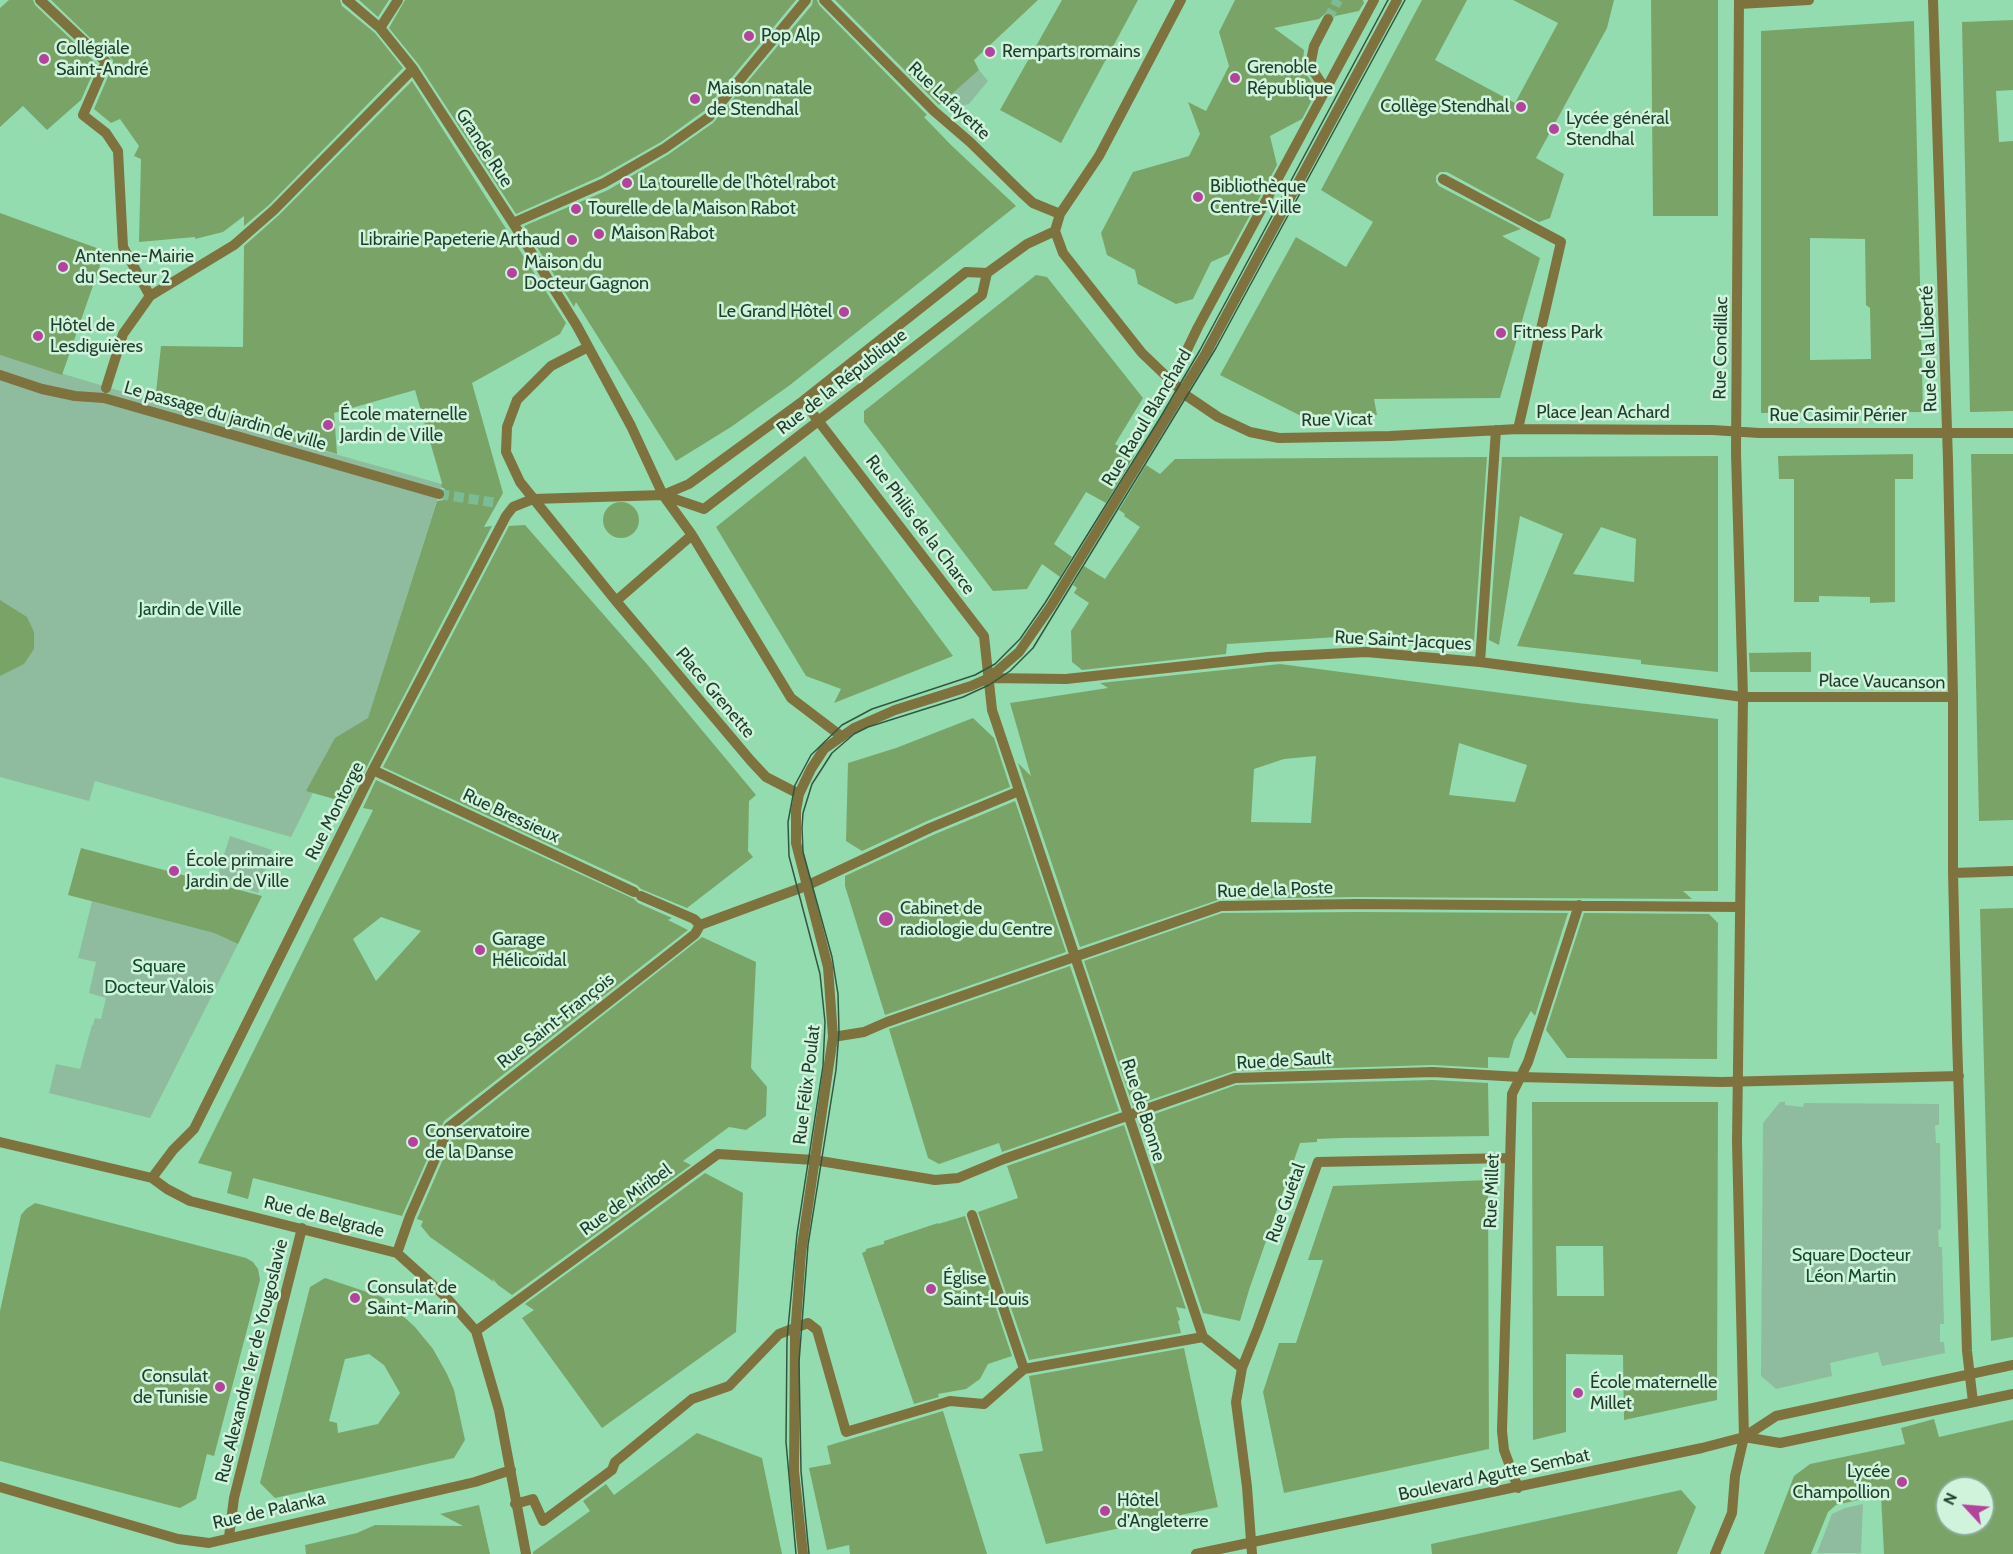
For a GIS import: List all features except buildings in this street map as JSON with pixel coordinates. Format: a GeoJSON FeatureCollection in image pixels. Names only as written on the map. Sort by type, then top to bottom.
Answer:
{"type":"FeatureCollection","features":[{"type":"Feature","properties":{"kind":"street"},"geometry":{"type":"LineString","coordinates":[[40,0],[106,62],[83,115],[106,133],[118,151],[123,247],[150,296]]}},
{"type":"Feature","properties":{"kind":"street","name":"Grande Rue"},"geometry":{"type":"LineString","coordinates":[[347,0],[380,28],[413,69],[513,223],[588,347]]}},
{"type":"Feature","properties":{"kind":"street"},"geometry":{"type":"LineString","coordinates":[[380,28],[398,0]]}},
{"type":"Feature","properties":{"kind":"street"},"geometry":{"type":"LineString","coordinates":[[513,223],[604,183],[665,148],[709,117],[806,0]]}},
{"type":"Feature","properties":{"kind":"street","name":"Rue Lafayette"},"geometry":{"type":"LineString","coordinates":[[824,0],[934,111],[1033,203],[1060,214]]}},
{"type":"Feature","properties":{"kind":"street"},"geometry":{"type":"LineString","coordinates":[[1172,381],[1142,353],[1063,253],[1055,231],[1060,214],[1099,156],[1181,0]]}},
{"type":"Feature","properties":{"kind":"street","name":"Rue Raoul Blanchard"},"geometry":{"type":"LineString","coordinates":[[1172,381],[1198,327],[1374,0]]}},
{"type":"Feature","properties":{"kind":"street","name":"Rue Raoul Blanchard"},"geometry":{"type":"LineString","coordinates":[[824,749],[854,728],[895,710],[967,688],[989,678],[1019,652],[1051,606],[1206,353],[1397,0]]}},
{"type":"Feature","properties":{"kind":"street"},"geometry":{"type":"LineString","coordinates":[[1739,2],[1809,0]]}},
{"type":"Feature","properties":{"kind":"street","name":"Rue de la Liberté"},"geometry":{"type":"LineString","coordinates":[[1933,0],[1948,433],[1953,697]]}},
{"type":"Feature","properties":{"kind":"street","name":"Rue Condillac"},"geometry":{"type":"LineString","coordinates":[[1739,2],[1736,431],[1743,697]]}},
{"type":"Feature","properties":{"kind":"street"},"geometry":{"type":"LineString","coordinates":[[1326,90],[1310,66],[1314,46],[1328,19]]}},
{"type":"Feature","properties":{"kind":"street"},"geometry":{"type":"LineString","coordinates":[[106,388],[123,334],[150,296],[234,245],[274,210],[413,69]]}},
{"type":"Feature","properties":{"kind":"street","name":"Place Jean Achard"},"geometry":{"type":"LineString","coordinates":[[1443,179],[1561,242],[1518,429],[1736,431]]}},
{"type":"Feature","properties":{"kind":"street","name":"Rue de la République"},"geometry":{"type":"LineString","coordinates":[[663,495],[689,484],[803,401],[966,272],[987,273],[1027,244],[1055,231]]}},
{"type":"Feature","properties":{"kind":"street","name":"Rue de la République"},"geometry":{"type":"LineString","coordinates":[[663,495],[704,509],[982,295],[987,273]]}},
{"type":"Feature","properties":{"kind":"street"},"geometry":{"type":"LineString","coordinates":[[588,347],[631,426],[663,495],[692,535],[791,698],[841,736]]}},
{"type":"Feature","properties":{"kind":"street","name":"Place Grenette"},"geometry":{"type":"LineString","coordinates":[[588,347],[551,366],[517,400],[507,427],[506,452],[520,482],[616,601],[751,761],[766,777],[799,794]]}},
{"type":"Feature","properties":{"kind":"street","name":"Le passage du jardin de ville"},"geometry":{"type":"LineString","coordinates":[[0,375],[42,389],[75,396],[104,398],[439,494]]}},
{"type":"Feature","properties":{"kind":"street","name":"Rue Vicat"},"geometry":{"type":"LineString","coordinates":[[1172,381],[1218,417],[1250,432],[1279,438],[1390,436],[1518,429]]}},
{"type":"Feature","properties":{"kind":"street","name":"Rue Philis de la Charce"},"geometry":{"type":"LineString","coordinates":[[803,401],[984,636],[989,678]]}},
{"type":"Feature","properties":{"kind":"street"},"geometry":{"type":"LineString","coordinates":[[1480,662],[1496,430]]}},
{"type":"Feature","properties":{"kind":"street","name":"Rue Casimir Périer"},"geometry":{"type":"LineString","coordinates":[[1736,431],[1759,433],[2013,433]]}},
{"type":"Feature","properties":{"kind":"street"},"geometry":{"type":"LineString","coordinates":[[533,499],[663,495]]}},
{"type":"Feature","properties":{"kind":"street","name":"Rue Montorge"},"geometry":{"type":"LineString","coordinates":[[152,1178],[173,1150],[194,1129],[356,805],[506,516],[513,507],[533,499]]}},
{"type":"Feature","properties":{"kind":"street"},"geometry":{"type":"LineString","coordinates":[[616,601],[692,535]]}},
{"type":"Feature","properties":{"kind":"street","name":"Rue Saint-Jacques"},"geometry":{"type":"LineString","coordinates":[[989,678],[1066,679],[1268,657],[1366,652],[1480,662],[1743,697]]}},
{"type":"Feature","properties":{"kind":"street","name":"Rue de Bonne"},"geometry":{"type":"LineString","coordinates":[[989,678],[992,710],[1203,1336]]}},
{"type":"Feature","properties":{"kind":"street"},"geometry":{"type":"LineString","coordinates":[[1715,1554],[1732,1513],[1735,1476],[1744,1437],[1737,1142],[1743,697]]}},
{"type":"Feature","properties":{"kind":"street","name":"Place Vaucanson"},"geometry":{"type":"LineString","coordinates":[[1743,697],[1953,697],[1953,873],[1959,1076]]}},
{"type":"Feature","properties":{"kind":"street","name":"Rue Félix Poulat"},"geometry":{"type":"LineString","coordinates":[[803,1554],[794,1471],[796,1328],[801,1253],[833,1037],[828,967],[796,843],[796,811],[799,794],[811,768],[824,749]]}},
{"type":"Feature","properties":{"kind":"street","name":"Rue Bressieux"},"geometry":{"type":"LineString","coordinates":[[374,770],[694,919],[700,925]]}},
{"type":"Feature","properties":{"kind":"street","name":"Rue Saint-François"},"geometry":{"type":"LineString","coordinates":[[397,1252],[410,1216],[449,1127],[695,934],[700,925],[806,886],[930,828],[1019,791]]}},
{"type":"Feature","properties":{"kind":"street"},"geometry":{"type":"LineString","coordinates":[[1953,873],[2013,871]]}},
{"type":"Feature","properties":{"kind":"street","name":"Rue Millet"},"geometry":{"type":"LineString","coordinates":[[1518,1488],[1504,1450],[1502,1431],[1512,1094],[1528,1062],[1579,905]]}},
{"type":"Feature","properties":{"kind":"street","name":"Rue de la Poste"},"geometry":{"type":"LineString","coordinates":[[833,1037],[864,1032],[1221,906],[1740,907]]}},
{"type":"Feature","properties":{"kind":"street","name":"Rue de Sault"},"geometry":{"type":"LineString","coordinates":[[814,1160],[935,1180],[958,1178],[1004,1159],[1235,1078],[1433,1072],[1520,1077],[1738,1081]]}},
{"type":"Feature","properties":{"kind":"street"},"geometry":{"type":"LineString","coordinates":[[1738,1081],[1959,1076],[1967,1351],[1973,1402]]}},
{"type":"Feature","properties":{"kind":"street","name":"Rue de Belgrade"},"geometry":{"type":"LineString","coordinates":[[0,1145],[152,1178],[190,1201],[397,1252],[446,1297],[476,1331],[499,1410],[526,1554]]}},
{"type":"Feature","properties":{"kind":"street","name":"Rue de Miribel"},"geometry":{"type":"LineString","coordinates":[[476,1331],[718,1154],[814,1160]]}},
{"type":"Feature","properties":{"kind":"street","name":"Rue Guétal"},"geometry":{"type":"LineString","coordinates":[[1242,1368],[1318,1162],[1510,1158]]}},
{"type":"Feature","properties":{"kind":"street"},"geometry":{"type":"LineString","coordinates":[[972,1215],[1024,1369]]}},
{"type":"Feature","properties":{"kind":"street","name":"Rue Alexandre 1er de Yougoslavie"},"geometry":{"type":"LineString","coordinates":[[229,1537],[234,1498],[302,1228]]}},
{"type":"Feature","properties":{"kind":"street"},"geometry":{"type":"LineString","coordinates":[[515,1504],[533,1499],[543,1521],[612,1470],[615,1462],[692,1399],[729,1386],[779,1334],[808,1323],[817,1330],[846,1432],[950,1401],[984,1404],[1024,1369],[1203,1336],[1242,1368],[1236,1402],[1247,1487],[1251,1548]]}},
{"type":"Feature","properties":{"kind":"street","name":"Boulevard Agutte Sembat"},"geometry":{"type":"LineString","coordinates":[[1196,1554],[1251,1548],[1685,1452],[1744,1437],[1776,1416],[2013,1365]]}},
{"type":"Feature","properties":{"kind":"street","name":"Boulevard Agutte Sembat"},"geometry":{"type":"LineString","coordinates":[[1744,1437],[1780,1443],[2013,1394]]}},
{"type":"Feature","properties":{"kind":"street","name":"Rue de Palanka"},"geometry":{"type":"LineString","coordinates":[[0,1487],[178,1539],[209,1542],[475,1482],[511,1470]]}},
{"type":"Feature","properties":{"kind":"green space"},"geometry":{"type":"Polygon","coordinates":[[[979,70],[988,81],[969,104],[955,107],[946,98],[979,70]]]}},
{"type":"Feature","properties":{"kind":"green space","name":"Jardin de Ville"},"geometry":{"type":"Polygon","coordinates":[[[0,355],[274,437],[442,484],[368,719],[313,793],[291,837],[95,781],[89,801],[0,777],[0,355]]]}},
{"type":"Feature","properties":{"kind":"green space"},"geometry":{"type":"Polygon","coordinates":[[[230,836],[272,850],[258,893],[216,879],[230,836]]]}},
{"type":"Feature","properties":{"kind":"green space","name":"Square Docteur Valois"},"geometry":{"type":"Polygon","coordinates":[[[92,901],[214,933],[238,944],[150,1118],[49,1093],[56,1064],[80,1069],[92,1025],[95,1018],[101,1019],[106,998],[89,993],[96,962],[78,958],[92,901]]]}},
{"type":"Feature","properties":{"kind":"green space","name":"Square Docteur Léon Martin"},"geometry":{"type":"Polygon","coordinates":[[[1780,1102],[1785,1102],[1785,1105],[1803,1107],[1804,1103],[1939,1104],[1939,1125],[1935,1125],[1936,1143],[1940,1143],[1941,1229],[1938,1230],[1939,1247],[1942,1247],[1944,1324],[1940,1324],[1940,1342],[1944,1342],[1945,1353],[1882,1366],[1878,1352],[1830,1363],[1832,1376],[1776,1389],[1761,1376],[1763,1123],[1780,1102]]]}},
{"type":"Feature","properties":{"kind":"green space"},"geometry":{"type":"Polygon","coordinates":[[[1863,1504],[1861,1553],[1817,1553],[1832,1514],[1863,1504]]]}},
{"type":"Feature","properties":{"kind":"tunnel"},"geometry":{"type":"LineString","coordinates":[[1328,19],[1338,0]]}},
{"type":"Feature","properties":{"kind":"tunnel"},"geometry":{"type":"LineString","coordinates":[[439,494],[497,503]]}},
{"type":"Feature","properties":{"kind":"tram line"},"geometry":{"type":"LineString","coordinates":[[796,1554],[786,1442],[787,1339],[797,1234],[823,1066],[825,1022],[820,974],[789,856],[788,822],[795,785],[811,755],[842,725],[872,709],[975,675],[995,664],[1020,639],[1045,603],[1200,350],[1388,0]]}},
{"type":"Feature","properties":{"kind":"tram line"},"geometry":{"type":"LineString","coordinates":[[809,1554],[801,1471],[799,1362],[808,1245],[836,1070],[839,1032],[838,994],[832,957],[803,852],[803,813],[812,784],[832,753],[854,734],[868,727],[963,697],[989,685],[1010,671],[1033,648],[1216,348],[1405,0]]}},
{"type":"Feature","properties":{"kind":"place","name":"Pop Alp"},"geometry":{"type":"Point","coordinates":[749,36]}},
{"type":"Feature","properties":{"kind":"place","name":"Remparts romains"},"geometry":{"type":"Point","coordinates":[990,52]}},
{"type":"Feature","properties":{"kind":"place","name":"Collégiale Saint-André"},"geometry":{"type":"Point","coordinates":[44,59]}},
{"type":"Feature","properties":{"kind":"place","name":"Grenoble République"},"geometry":{"type":"Point","coordinates":[1235,78]}},
{"type":"Feature","properties":{"kind":"place","name":"Maison natale de Stendhal"},"geometry":{"type":"Point","coordinates":[695,99]}},
{"type":"Feature","properties":{"kind":"place","name":"Collège Stendhal"},"geometry":{"type":"Point","coordinates":[1521,107]}},
{"type":"Feature","properties":{"kind":"place","name":"Lycée général Stendhal"},"geometry":{"type":"Point","coordinates":[1554,129]}},
{"type":"Feature","properties":{"kind":"place","name":"La tourelle de l'hôtel rabot"},"geometry":{"type":"Point","coordinates":[627,183]}},
{"type":"Feature","properties":{"kind":"place","name":"Bibliothèque Centre-Ville"},"geometry":{"type":"Point","coordinates":[1198,197]}},
{"type":"Feature","properties":{"kind":"place","name":"Tourelle de la Maison Rabot"},"geometry":{"type":"Point","coordinates":[576,209]}},
{"type":"Feature","properties":{"kind":"place","name":"Maison Rabot"},"geometry":{"type":"Point","coordinates":[599,234]}},
{"type":"Feature","properties":{"kind":"place","name":"Librairie Papeterie Arthaud"},"geometry":{"type":"Point","coordinates":[572,240]}},
{"type":"Feature","properties":{"kind":"place","name":"Antenne-Mairie du Secteur 2"},"geometry":{"type":"Point","coordinates":[63,267]}},
{"type":"Feature","properties":{"kind":"place","name":"Maison du Docteur Gagnon"},"geometry":{"type":"Point","coordinates":[512,273]}},
{"type":"Feature","properties":{"kind":"place","name":"Le Grand Hôtel"},"geometry":{"type":"Point","coordinates":[844,312]}},
{"type":"Feature","properties":{"kind":"place","name":"Fitness Park"},"geometry":{"type":"Point","coordinates":[1501,333]}},
{"type":"Feature","properties":{"kind":"place","name":"Hôtel de Lesdiguières"},"geometry":{"type":"Point","coordinates":[38,336]}},
{"type":"Feature","properties":{"kind":"place","name":"École maternelle Jardin de Ville"},"geometry":{"type":"Point","coordinates":[328,425]}},
{"type":"Feature","properties":{"kind":"place","name":"École primaire Jardin de Ville"},"geometry":{"type":"Point","coordinates":[174,871]}},
{"type":"Feature","properties":{"kind":"place","name":"Cabinet de radiologie du Centre"},"geometry":{"type":"Point","coordinates":[886,919]}},
{"type":"Feature","properties":{"kind":"place","name":"Garage Hélicoïdal"},"geometry":{"type":"Point","coordinates":[480,950]}},
{"type":"Feature","properties":{"kind":"place","name":"Conservatoire de la Danse"},"geometry":{"type":"Point","coordinates":[413,1142]}},
{"type":"Feature","properties":{"kind":"place","name":"Église Saint-Louis"},"geometry":{"type":"Point","coordinates":[931,1289]}},
{"type":"Feature","properties":{"kind":"place","name":"Consulat de Saint-Marin"},"geometry":{"type":"Point","coordinates":[355,1298]}},
{"type":"Feature","properties":{"kind":"place","name":"Consulat de Tunisie"},"geometry":{"type":"Point","coordinates":[220,1387]}},
{"type":"Feature","properties":{"kind":"place","name":"École maternelle Millet"},"geometry":{"type":"Point","coordinates":[1578,1393]}},
{"type":"Feature","properties":{"kind":"place","name":"Lycée Champollion"},"geometry":{"type":"Point","coordinates":[1902,1482]}},
{"type":"Feature","properties":{"kind":"place","name":"Hôtel d'Angleterre"},"geometry":{"type":"Point","coordinates":[1105,1511]}}]}
